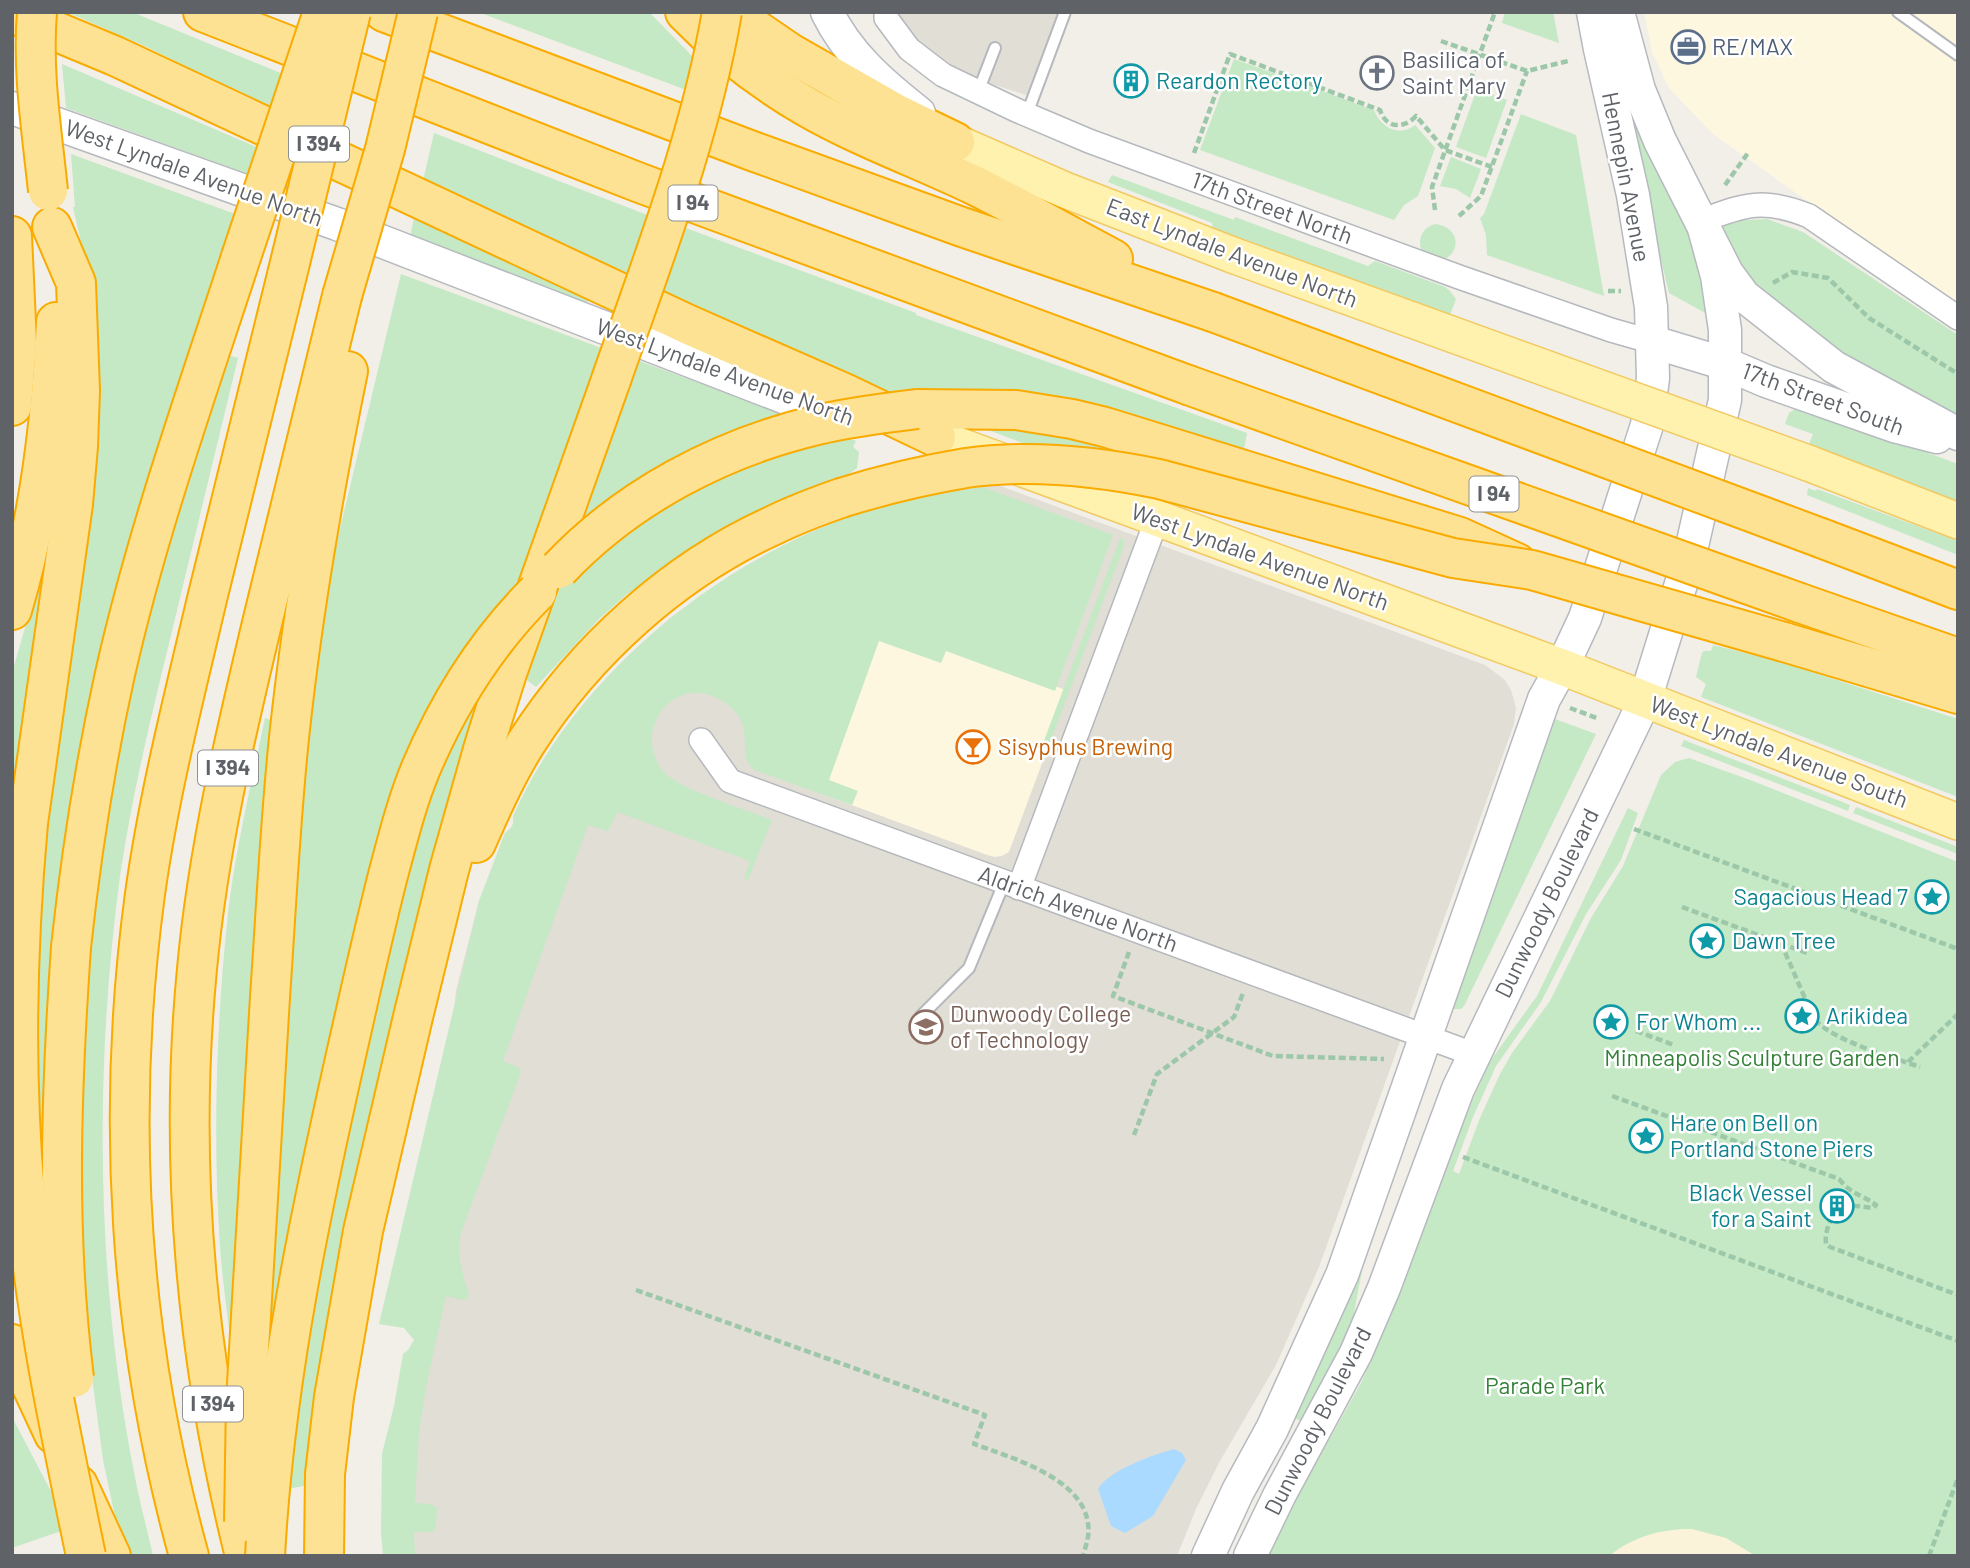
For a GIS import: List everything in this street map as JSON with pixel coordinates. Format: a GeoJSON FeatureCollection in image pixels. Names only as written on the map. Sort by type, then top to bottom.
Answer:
{"type":"FeatureCollection","features":[{"type":"Feature","properties":{"kind":"highway"},"geometry":{"type":"LineString","coordinates":[[12,610],[31,535],[41,477],[56,320],[50,209],[36,69],[37,12]]}},
{"type":"Feature","properties":{"kind":"highway","name":"I 94"},"geometry":{"type":"LineString","coordinates":[[203,12],[626,178],[1188,385],[1958,658]]}},
{"type":"Feature","properties":{"kind":"highway"},"geometry":{"type":"LineString","coordinates":[[102,1556],[93,1512],[71,1354],[63,1239],[62,1113],[71,947],[91,795],[116,671],[150,541],[323,12]]}},
{"type":"Feature","properties":{"kind":"highway","name":"I 394"},"geometry":{"type":"LineString","coordinates":[[189,1556],[176,1508],[155,1404],[134,1257],[130,1146],[133,1024],[145,897],[162,793],[184,694],[351,12]]}},
{"type":"Feature","properties":{"kind":"highway"},"geometry":{"type":"LineString","coordinates":[[384,12],[936,218],[1213,313],[1958,590]]}},
{"type":"Feature","properties":{"kind":"highway","name":"I 394"},"geometry":{"type":"LineString","coordinates":[[244,1556],[216,1423],[201,1325],[191,1203],[190,1086],[197,969],[226,776],[241,711],[352,300],[384,149],[418,12]]}},
{"type":"Feature","properties":{"kind":"highway"},"geometry":{"type":"LineString","coordinates":[[685,12],[741,63],[809,108],[976,186],[1213,313]]}},
{"type":"Feature","properties":{"kind":"highway"},"geometry":{"type":"LineString","coordinates":[[324,1556],[325,1474],[338,1377],[379,1234],[461,886],[475,845],[477,813],[507,673],[683,171],[704,98],[722,12]]}},
{"type":"Feature","properties":{"kind":"highway"},"geometry":{"type":"LineString","coordinates":[[735,12],[790,53],[895,113],[956,142]]}},
{"type":"Feature","properties":{"kind":"highway"},"geometry":{"type":"LineString","coordinates":[[12,13],[127,62],[700,330],[936,437]]}},
{"type":"Feature","properties":{"kind":"highway"},"geometry":{"type":"LineString","coordinates":[[50,209],[76,283],[80,391],[73,504],[28,823],[21,907],[18,1012],[20,1130],[40,1321],[86,1556]]}},
{"type":"Feature","properties":{"kind":"highway"},"geometry":{"type":"LineString","coordinates":[[12,236],[16,344],[12,407]]}},
{"type":"Feature","properties":{"kind":"highway"},"geometry":{"type":"LineString","coordinates":[[244,1556],[246,1400],[283,808],[299,657],[352,300]]}},
{"type":"Feature","properties":{"kind":"highway"},"geometry":{"type":"LineString","coordinates":[[265,1556],[281,1390],[307,1234],[372,942],[410,797],[420,769],[455,698],[495,639],[515,614],[569,559],[615,519],[674,480],[734,452],[817,425],[918,409],[1016,410],[1105,427],[1261,475],[1460,537],[1532,570]]}},
{"type":"Feature","properties":{"kind":"highway"},"geometry":{"type":"LineString","coordinates":[[477,813],[510,770],[542,720],[585,667],[634,617],[688,575],[771,526],[841,498],[888,484],[968,468],[1002,465],[1100,469],[1158,479],[1453,558],[1532,570],[1958,694]]}},
{"type":"Feature","properties":{"kind":"highway"},"geometry":{"type":"LineString","coordinates":[[12,1344],[111,1556]]}},
{"type":"Feature","properties":{"kind":"main road","name":"East Lyndale Avenue North"},"geometry":{"type":"LineString","coordinates":[[827,12],[835,29],[855,56],[876,77],[956,142],[1066,190],[1235,256],[1808,463],[1958,521]]}},
{"type":"Feature","properties":{"kind":"main road","name":"Hennepin Avenue"},"geometry":{"type":"LineString","coordinates":[[1593,12],[1633,195],[1651,307],[1653,342]]}},
{"type":"Feature","properties":{"kind":"main road","name":"Hennepin Avenue"},"geometry":{"type":"LineString","coordinates":[[1618,12],[1639,90],[1660,141],[1702,221]]}},
{"type":"Feature","properties":{"kind":"main road","name":"West Lyndale Avenue North"},"geometry":{"type":"LineString","coordinates":[[12,108],[350,229],[835,417],[936,437],[1599,682]]}},
{"type":"Feature","properties":{"kind":"main road","name":"Dunwoody Boulevard"},"geometry":{"type":"LineString","coordinates":[[1250,1556],[1356,1353],[1384,1288],[1473,1054],[1646,699],[1690,555],[1725,400],[1726,340],[1717,276],[1702,221]]}},
{"type":"Feature","properties":{"kind":"main road"},"geometry":{"type":"LineString","coordinates":[[1702,221],[1727,273],[1744,296],[1760,310],[1833,367],[1958,434]]}},
{"type":"Feature","properties":{"kind":"main road","name":"17th Street North"},"geometry":{"type":"LineString","coordinates":[[1653,342],[1689,353]]}},
{"type":"Feature","properties":{"kind":"main road","name":"Dunwoody Boulevard"},"geometry":{"type":"LineString","coordinates":[[1208,1556],[1238,1491],[1272,1429],[1342,1275],[1544,699],[1585,618],[1647,425],[1653,378],[1653,342]]}},
{"type":"Feature","properties":{"kind":"main road","name":"17th Street South"},"geometry":{"type":"LineString","coordinates":[[1689,353],[1726,363],[1766,381],[1894,426],[1958,442]]}},
{"type":"Feature","properties":{"kind":"main road","name":"West Lyndale Avenue South"},"geometry":{"type":"LineString","coordinates":[[1599,682],[1958,822]]}},
{"type":"Feature","properties":{"kind":"street","name":"17th Street North"},"geometry":{"type":"LineString","coordinates":[[886,12],[886,18],[909,49],[943,75],[1089,141],[1405,257],[1599,326],[1653,342]]}},
{"type":"Feature","properties":{"kind":"street"},"geometry":{"type":"LineString","coordinates":[[1702,221],[1730,210],[1768,204],[1809,216],[1958,318]]}},
{"type":"Feature","properties":{"kind":"street"},"geometry":{"type":"LineString","coordinates":[[1011,885],[1157,519]]}},
{"type":"Feature","properties":{"kind":"street","name":"Aldrich Avenue North"},"geometry":{"type":"LineString","coordinates":[[701,740],[730,781],[1473,1054]]}},
{"type":"Feature","properties":{"kind":"lane"},"geometry":{"type":"LineString","coordinates":[[1027,114],[1065,12]]}},
{"type":"Feature","properties":{"kind":"lane"},"geometry":{"type":"LineString","coordinates":[[1898,12],[1958,55]]}},
{"type":"Feature","properties":{"kind":"lane"},"geometry":{"type":"LineString","coordinates":[[978,92],[995,48]]}},
{"type":"Feature","properties":{"kind":"lane"},"geometry":{"type":"LineString","coordinates":[[921,1016],[969,968],[1011,885]]}},
{"type":"Feature","properties":{"kind":"path"},"geometry":{"type":"LineString","coordinates":[[1435,209],[1432,187],[1495,12]]}},
{"type":"Feature","properties":{"kind":"path"},"geometry":{"type":"LineString","coordinates":[[1441,41],[1527,71],[1568,61]]}},
{"type":"Feature","properties":{"kind":"path"},"geometry":{"type":"LineString","coordinates":[[1194,153],[1230,54],[1380,110],[1388,123],[1400,126],[1409,124],[1416,116],[1445,150],[1492,167]]}},
{"type":"Feature","properties":{"kind":"path"},"geometry":{"type":"LineString","coordinates":[[1459,216],[1482,196],[1527,71]]}},
{"type":"Feature","properties":{"kind":"path"},"geometry":{"type":"LineString","coordinates":[[1725,185],[1748,153]]}},
{"type":"Feature","properties":{"kind":"path"},"geometry":{"type":"LineString","coordinates":[[1766,286],[1792,272],[1828,278],[1869,318],[1958,374]]}},
{"type":"Feature","properties":{"kind":"path"},"geometry":{"type":"LineString","coordinates":[[1568,708],[1599,719]]}},
{"type":"Feature","properties":{"kind":"path"},"geometry":{"type":"LineString","coordinates":[[1634,829],[1958,948]]}},
{"type":"Feature","properties":{"kind":"path"},"geometry":{"type":"LineString","coordinates":[[1682,907],[1810,954]]}},
{"type":"Feature","properties":{"kind":"path"},"geometry":{"type":"LineString","coordinates":[[1781,943],[1814,1019],[1822,1027],[1857,1044],[1920,1067]]}},
{"type":"Feature","properties":{"kind":"path"},"geometry":{"type":"LineString","coordinates":[[1130,951],[1113,996],[1273,1056],[1384,1059]]}},
{"type":"Feature","properties":{"kind":"path"},"geometry":{"type":"LineString","coordinates":[[1134,1135],[1157,1074],[1234,1017],[1244,992]]}},
{"type":"Feature","properties":{"kind":"path"},"geometry":{"type":"LineString","coordinates":[[1908,1063],[1958,1014]]}},
{"type":"Feature","properties":{"kind":"path"},"geometry":{"type":"LineString","coordinates":[[1636,1031],[1674,1045]]}},
{"type":"Feature","properties":{"kind":"path"},"geometry":{"type":"LineString","coordinates":[[1612,1096],[1839,1179],[1849,1192],[1876,1205],[1873,1208],[1844,1206],[1835,1211],[1825,1244],[1958,1295]]}},
{"type":"Feature","properties":{"kind":"path"},"geometry":{"type":"LineString","coordinates":[[1462,1157],[1958,1341]]}},
{"type":"Feature","properties":{"kind":"path"},"geometry":{"type":"LineString","coordinates":[[636,1290],[985,1415],[974,1444],[1014,1458],[1045,1473],[1058,1481],[1083,1506],[1088,1522],[1088,1539],[1083,1556]]}},
{"type":"Feature","properties":{"kind":"path"},"geometry":{"type":"LineString","coordinates":[[1929,1556],[1958,1478]]}},
{"type":"Feature","properties":{"kind":"shaded area"},"geometry":{"type":"Polygon","coordinates":[[[900,12],[1059,12],[1029,96],[950,70],[903,29],[900,12]]]}},
{"type":"Feature","properties":{"kind":"shaded area"},"geometry":{"type":"Polygon","coordinates":[[[1644,12],[1958,12],[1958,308],[1713,134],[1669,88],[1652,52],[1644,12]]]}},
{"type":"Feature","properties":{"kind":"shaded area","name":"Dunwoody College of Technology"},"geometry":{"type":"Polygon","coordinates":[[[998,485],[1485,665],[1505,680],[1516,708],[1514,724],[1319,1267],[1276,1365],[1220,1461],[1177,1556],[393,1556],[427,1328],[456,990],[479,901],[505,833],[514,824],[513,816],[552,746],[585,702],[627,657],[670,618],[731,575],[777,549],[847,517],[950,491],[998,485]],[[877,634],[819,793],[987,855],[1002,856],[1009,852],[1069,691],[943,646],[877,634]]]}},
{"type":"Feature","properties":{"kind":"shaded area"},"geometry":{"type":"Polygon","coordinates":[[[877,634],[942,646],[1069,691],[1009,852],[995,857],[987,855],[819,793],[877,634]]]}},
{"type":"Feature","properties":{"kind":"green space"},"geometry":{"type":"Polygon","coordinates":[[[67,12],[132,12],[283,74],[272,110],[149,48],[67,12]]]}},
{"type":"Feature","properties":{"kind":"green space"},"geometry":{"type":"Polygon","coordinates":[[[478,12],[649,12],[696,60],[689,91],[478,12]]]}},
{"type":"Feature","properties":{"kind":"green space"},"geometry":{"type":"Polygon","coordinates":[[[1505,12],[1553,12],[1559,43],[1502,23],[1505,12]]]}},
{"type":"Feature","properties":{"kind":"green space"},"geometry":{"type":"Polygon","coordinates":[[[1234,59],[1374,110],[1385,126],[1391,129],[1403,131],[1415,125],[1435,148],[1418,196],[1404,205],[1394,220],[1200,150],[1234,59]]]}},
{"type":"Feature","properties":{"kind":"green space"},"geometry":{"type":"Polygon","coordinates":[[[62,64],[259,148],[251,175],[66,108],[62,64]]]}},
{"type":"Feature","properties":{"kind":"green space"},"geometry":{"type":"Polygon","coordinates":[[[1477,89],[1507,100],[1486,158],[1456,147],[1477,89]]]}},
{"type":"Feature","properties":{"kind":"green space"},"geometry":{"type":"Polygon","coordinates":[[[1521,114],[1576,135],[1604,296],[1487,255],[1486,235],[1480,218],[1484,214],[1521,114]]]}},
{"type":"Feature","properties":{"kind":"green space"},"geometry":{"type":"Polygon","coordinates":[[[1637,122],[1683,214],[1702,269],[1709,315],[1669,293],[1631,124],[1637,122]]]}},
{"type":"Feature","properties":{"kind":"green space"},"geometry":{"type":"Polygon","coordinates":[[[434,133],[650,216],[629,279],[423,181],[434,133]]]}},
{"type":"Feature","properties":{"kind":"green space"},"geometry":{"type":"Polygon","coordinates":[[[71,154],[238,215],[142,518],[42,1235],[30,1011],[83,251],[73,207],[71,154]]]}},
{"type":"Feature","properties":{"kind":"green space"},"geometry":{"type":"Polygon","coordinates":[[[1451,157],[1481,169],[1470,198],[1456,189],[1440,186],[1451,157]]]}},
{"type":"Feature","properties":{"kind":"green space"},"geometry":{"type":"Polygon","coordinates":[[[1112,175],[1368,266],[1375,261],[1445,287],[1456,299],[1450,315],[1213,228],[1212,223],[1108,182],[1112,175]]]}},
{"type":"Feature","properties":{"kind":"green space"},"geometry":{"type":"Polygon","coordinates":[[[414,217],[589,298],[585,308],[410,238],[414,217]]]}},
{"type":"Feature","properties":{"kind":"green space"},"geometry":{"type":"Polygon","coordinates":[[[1767,219],[1803,232],[1958,335],[1958,414],[1925,401],[1823,342],[1744,279],[1730,253],[1721,226],[1730,221],[1767,219]]]}},
{"type":"Feature","properties":{"kind":"green space"},"geometry":{"type":"Polygon","coordinates":[[[1435,224],[1448,229],[1455,239],[1454,250],[1443,260],[1422,252],[1420,238],[1424,231],[1435,224]]]}},
{"type":"Feature","properties":{"kind":"green space"},"geometry":{"type":"Polygon","coordinates":[[[683,227],[916,315],[1247,433],[1243,455],[900,396],[809,359],[658,291],[683,227]]]}},
{"type":"Feature","properties":{"kind":"green space"},"geometry":{"type":"Polygon","coordinates":[[[401,274],[604,349],[521,584],[462,657],[268,1341],[299,811],[324,603],[401,274]]]}},
{"type":"Feature","properties":{"kind":"green space"},"geometry":{"type":"Polygon","coordinates":[[[225,354],[238,358],[136,784],[120,876],[106,1024],[103,1175],[112,1325],[121,1399],[153,1556],[132,1556],[115,1516],[103,1460],[86,1332],[79,1157],[85,982],[110,784],[148,615],[225,354]]]}},
{"type":"Feature","properties":{"kind":"green space"},"geometry":{"type":"Polygon","coordinates":[[[634,359],[791,417],[573,533],[634,359]]]}},
{"type":"Feature","properties":{"kind":"green space"},"geometry":{"type":"Polygon","coordinates":[[[1795,409],[1809,415],[1817,412],[1958,464],[1958,506],[1807,449],[1813,434],[1785,424],[1789,413],[1795,409]]]}},
{"type":"Feature","properties":{"kind":"green space"},"geometry":{"type":"Polygon","coordinates":[[[978,426],[1073,438],[1171,466],[1044,451],[978,426]]]}},
{"type":"Feature","properties":{"kind":"green space"},"geometry":{"type":"Polygon","coordinates":[[[845,437],[856,441],[853,447],[859,452],[857,468],[849,474],[849,478],[704,542],[677,558],[626,595],[599,619],[536,687],[523,677],[548,600],[582,567],[653,514],[713,480],[792,450],[845,437]]]}},
{"type":"Feature","properties":{"kind":"green space"},"geometry":{"type":"Polygon","coordinates":[[[983,487],[1113,535],[1055,691],[946,651],[941,663],[879,641],[829,780],[858,791],[852,805],[754,770],[748,763],[743,727],[732,708],[719,699],[702,693],[686,694],[672,700],[661,711],[654,725],[652,741],[655,757],[665,773],[685,786],[772,820],[747,882],[744,877],[750,861],[617,812],[608,831],[588,825],[503,1061],[518,1067],[521,1072],[461,1233],[459,1256],[469,1294],[467,1299],[463,1300],[446,1296],[427,1382],[419,1432],[415,1503],[431,1504],[437,1508],[436,1527],[433,1532],[414,1532],[415,1556],[383,1556],[382,1454],[403,1354],[414,1340],[404,1328],[379,1324],[479,901],[505,833],[512,826],[513,816],[539,766],[572,719],[609,675],[651,634],[697,598],[746,566],[797,539],[865,511],[915,498],[983,487]]]}},
{"type":"Feature","properties":{"kind":"green space"},"geometry":{"type":"Polygon","coordinates":[[[1808,488],[1958,541],[1958,555],[1807,495],[1808,488]]]}},
{"type":"Feature","properties":{"kind":"green space"},"geometry":{"type":"Polygon","coordinates":[[[1120,538],[1123,539],[1124,546],[1048,748],[1042,746],[1120,538]]]}},
{"type":"Feature","properties":{"kind":"green space"},"geometry":{"type":"Polygon","coordinates":[[[37,586],[49,590],[12,819],[12,673],[37,586]]]}},
{"type":"Feature","properties":{"kind":"green space"},"geometry":{"type":"Polygon","coordinates":[[[1713,645],[1777,661],[1958,719],[1958,797],[1701,697],[1706,684],[1696,677],[1702,653],[1711,651],[1713,645]]]}},
{"type":"Feature","properties":{"kind":"green space"},"geometry":{"type":"Polygon","coordinates":[[[491,673],[322,1354],[312,1408],[304,1486],[287,1489],[311,1299],[412,840],[444,751],[491,673]]]}},
{"type":"Feature","properties":{"kind":"green space"},"geometry":{"type":"Polygon","coordinates":[[[265,718],[278,722],[233,1364],[221,1262],[218,1207],[218,1044],[230,897],[265,718]]]}},
{"type":"Feature","properties":{"kind":"green space"},"geometry":{"type":"Polygon","coordinates":[[[1552,718],[1596,734],[1464,1006],[1454,1009],[1452,1007],[1552,718]]]}},
{"type":"Feature","properties":{"kind":"green space"},"geometry":{"type":"Polygon","coordinates":[[[1684,740],[1850,805],[1848,811],[1681,746],[1684,740]]]}},
{"type":"Feature","properties":{"kind":"green space"},"geometry":{"type":"Polygon","coordinates":[[[1689,758],[1958,862],[1958,1556],[1268,1556],[1281,1526],[1361,1383],[1391,1316],[1449,1158],[1491,1060],[1537,996],[1628,808],[1638,813],[1621,860],[1586,914],[1541,1002],[1496,1066],[1453,1171],[1459,1174],[1500,1074],[1550,1001],[1591,918],[1623,866],[1661,775],[1675,762],[1689,758]]]}},
{"type":"Feature","properties":{"kind":"green space"},"geometry":{"type":"Polygon","coordinates":[[[1856,807],[1958,847],[1958,854],[1853,813],[1856,807]]]}},
{"type":"Feature","properties":{"kind":"green space"},"geometry":{"type":"Polygon","coordinates":[[[1366,1249],[1353,1319],[1301,1421],[1294,1418],[1366,1249]]]}},
{"type":"Feature","properties":{"kind":"green space"},"geometry":{"type":"Polygon","coordinates":[[[12,1417],[55,1499],[61,1531],[12,1548],[12,1417]]]}},
{"type":"Feature","properties":{"kind":"sand"},"geometry":{"type":"Polygon","coordinates":[[[1692,1529],[1726,1538],[1756,1556],[1609,1556],[1628,1543],[1648,1535],[1669,1530],[1692,1529]]]}},
{"type":"Feature","properties":{"kind":"water"},"geometry":{"type":"Polygon","coordinates":[[[1174,1449],[1182,1453],[1186,1460],[1153,1516],[1125,1533],[1111,1526],[1098,1489],[1112,1476],[1132,1464],[1174,1449]]]}},
{"type":"Feature","properties":{"kind":"place","name":"RE/MAX"},"geometry":{"type":"Point","coordinates":[1688,47]}},
{"type":"Feature","properties":{"kind":"place","name":"Basilica of Saint Mary"},"geometry":{"type":"Point","coordinates":[1377,73]}},
{"type":"Feature","properties":{"kind":"place","name":"Reardon Rectory"},"geometry":{"type":"Point","coordinates":[1131,81]}},
{"type":"Feature","properties":{"kind":"place","name":"Sisyphus Brewing"},"geometry":{"type":"Point","coordinates":[973,747]}},
{"type":"Feature","properties":{"kind":"place","name":"Sagacious Head 7"},"geometry":{"type":"Point","coordinates":[1932,897]}},
{"type":"Feature","properties":{"kind":"place","name":"Dawn Tree"},"geometry":{"type":"Point","coordinates":[1707,941]}},
{"type":"Feature","properties":{"kind":"place","name":"Arikidea"},"geometry":{"type":"Point","coordinates":[1802,1016]}},
{"type":"Feature","properties":{"kind":"place","name":"For Whom ..."},"geometry":{"type":"Point","coordinates":[1611,1022]}},
{"type":"Feature","properties":{"kind":"place","name":"Dunwoody College of Technology"},"geometry":{"type":"Point","coordinates":[926,1027]}},
{"type":"Feature","properties":{"kind":"place","name":"Hare on Bell on Portland Stone Piers"},"geometry":{"type":"Point","coordinates":[1646,1136]}},
{"type":"Feature","properties":{"kind":"place","name":"Black Vessel for a Saint"},"geometry":{"type":"Point","coordinates":[1837,1206]}},
{"type":"Feature","properties":{"kind":"park label","name":"Minneapolis Sculpture Garden"},"geometry":{"type":"Point","coordinates":[1752,1058]}},
{"type":"Feature","properties":{"kind":"park label","name":"Parade Park"},"geometry":{"type":"Point","coordinates":[1545,1386]}}]}
